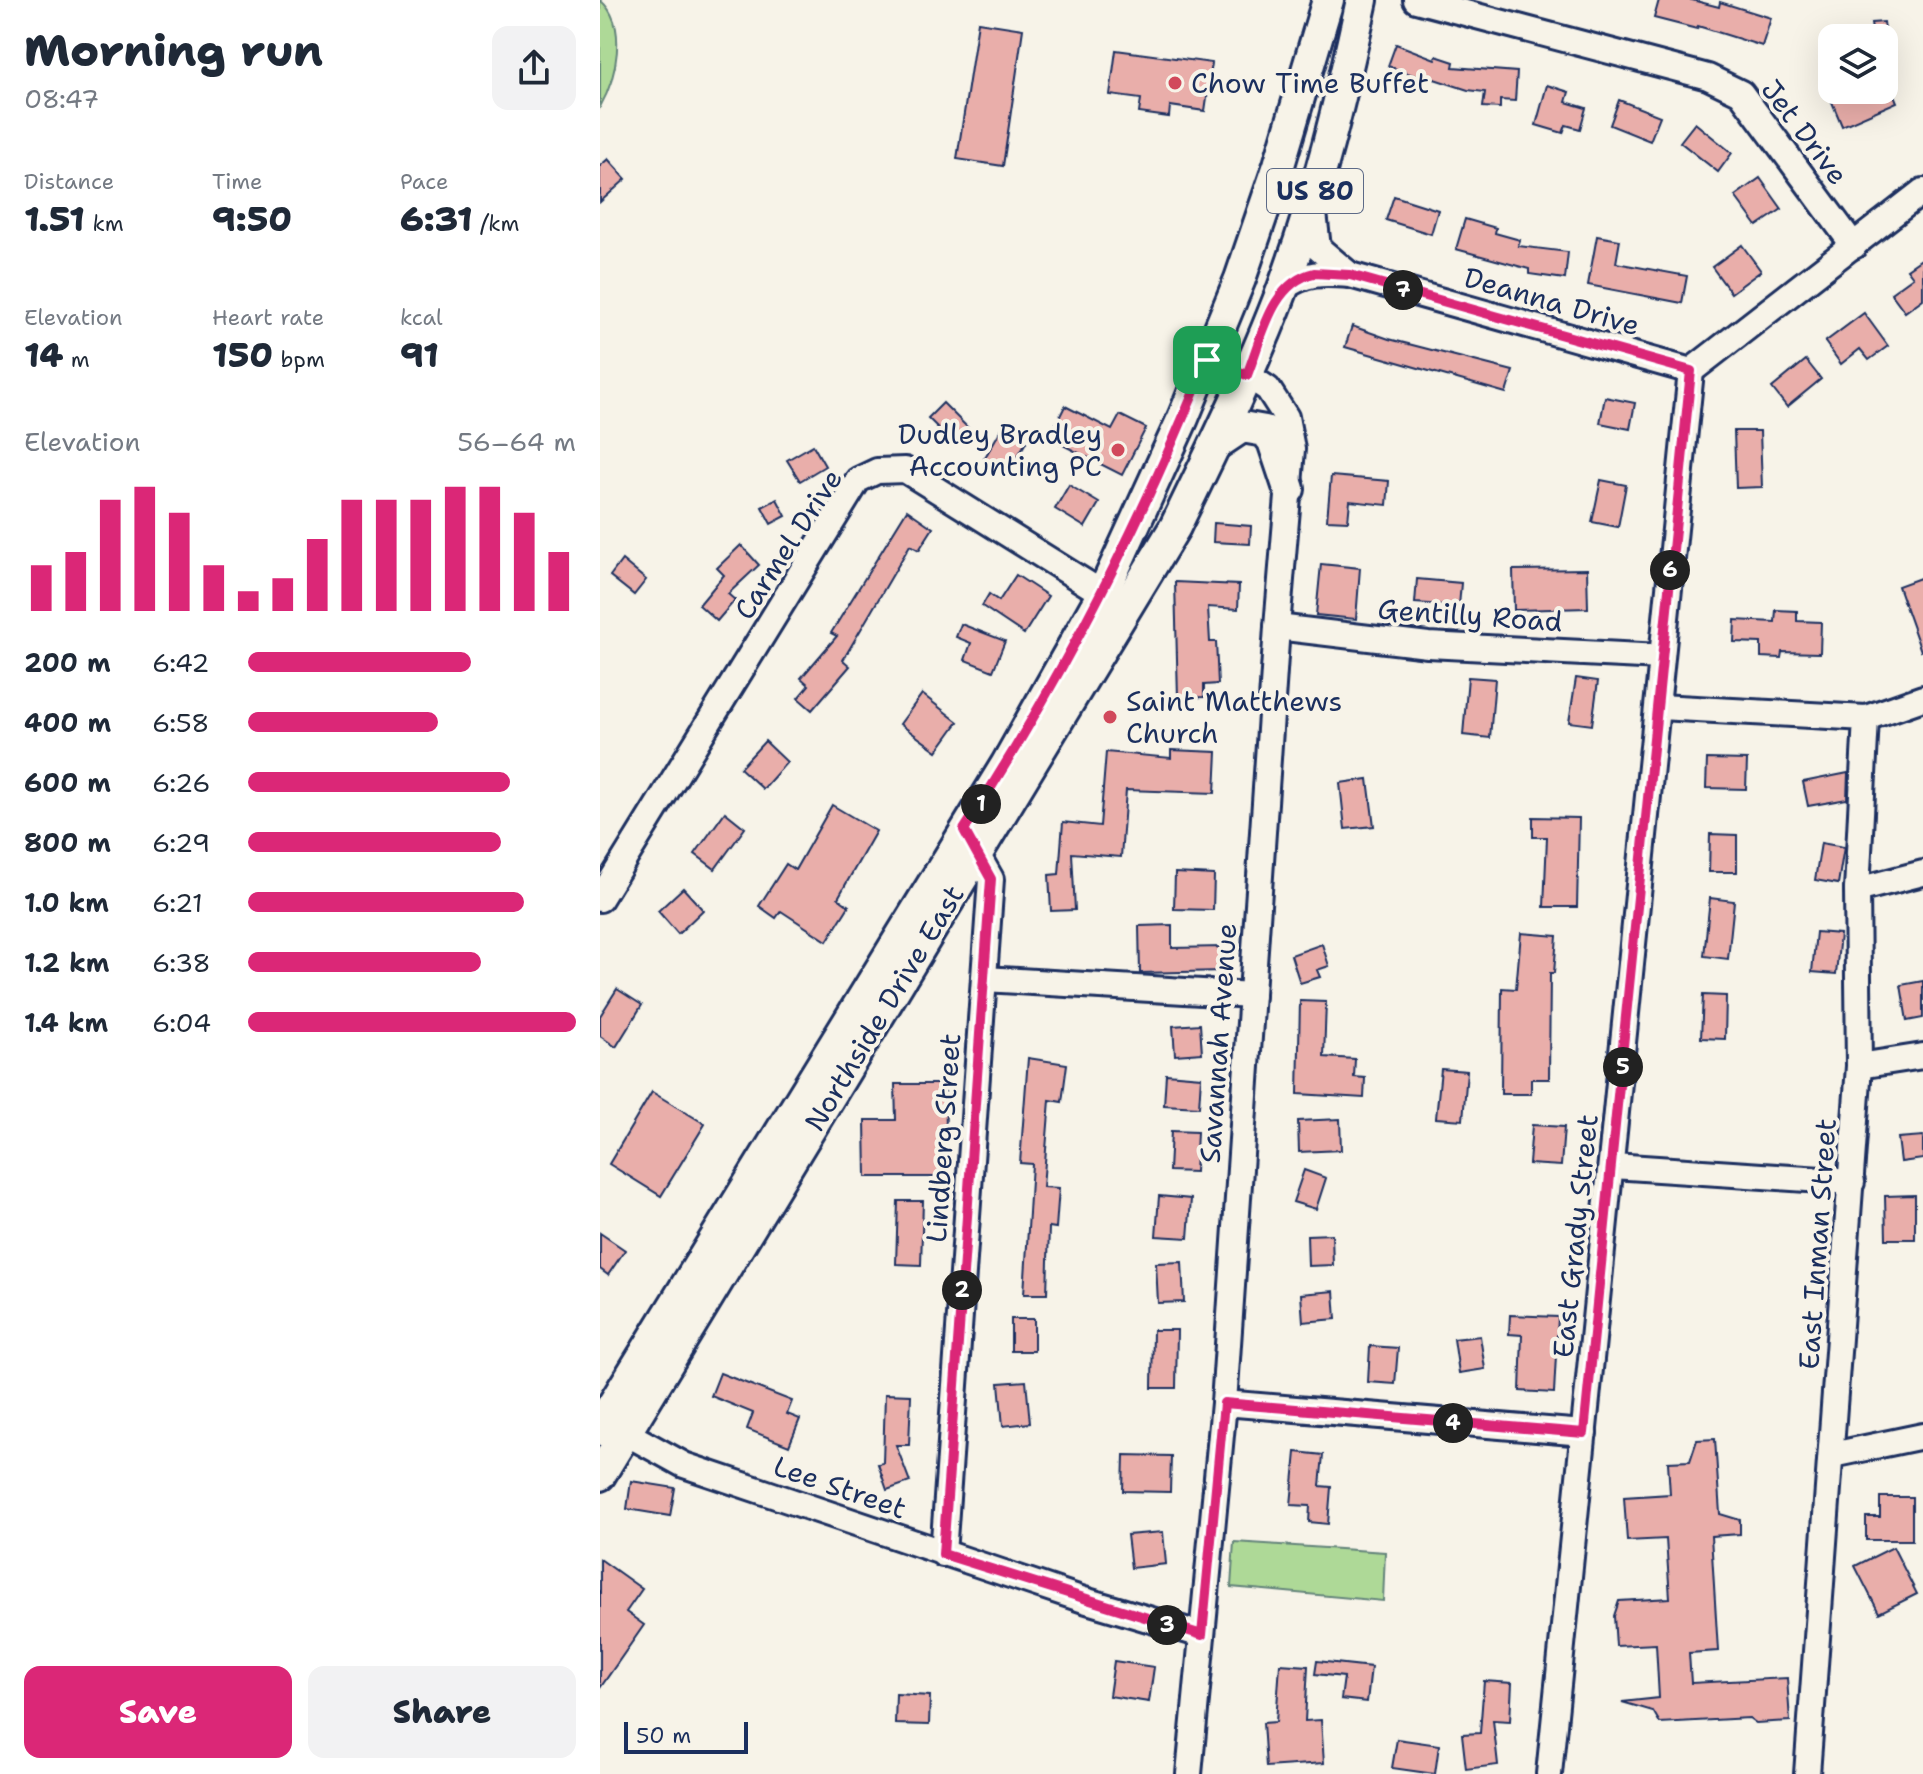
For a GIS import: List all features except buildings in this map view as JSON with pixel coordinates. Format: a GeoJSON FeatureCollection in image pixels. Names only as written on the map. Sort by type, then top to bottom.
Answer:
{"type":"FeatureCollection","features":[{"type":"Feature","properties":{"kind":"main road","name":"Northside Drive East"},"geometry":{"type":"LineString","coordinates":[[1114,601],[1279,165],[1328,0]]}},
{"type":"Feature","properties":{"kind":"main road","name":"Northside Drive East"},"geometry":{"type":"LineString","coordinates":[[600,1475],[609,1432],[971,842],[1114,601],[1175,527],[1247,375],[1283,288],[1337,115],[1362,0]]}},
{"type":"Feature","properties":{"kind":"main road"},"geometry":{"type":"LineString","coordinates":[[1215,445],[1242,427],[1265,431],[1273,441],[1289,489]]}},
{"type":"Feature","properties":{"kind":"street","name":"Jet Drive"},"geometry":{"type":"LineString","coordinates":[[1416,0],[1708,77],[1741,93],[1854,246]]}},
{"type":"Feature","properties":{"kind":"street"},"geometry":{"type":"LineString","coordinates":[[1691,371],[1923,191]]}},
{"type":"Feature","properties":{"kind":"street","name":"Deanna Drive"},"geometry":{"type":"LineString","coordinates":[[1313,197],[1318,248],[1350,275]]}},
{"type":"Feature","properties":{"kind":"street","name":"Deanna Drive"},"geometry":{"type":"LineString","coordinates":[[1283,288],[1300,276],[1314,273],[1350,275],[1691,371]]}},
{"type":"Feature","properties":{"kind":"street","name":"Savannah Avenue"},"geometry":{"type":"LineString","coordinates":[[1189,1774],[1224,1403],[1292,449],[1286,417],[1268,389],[1247,375],[1207,360]]}},
{"type":"Feature","properties":{"kind":"street","name":"East Grady Street"},"geometry":{"type":"LineString","coordinates":[[1549,1774],[1613,1166],[1691,371]]}},
{"type":"Feature","properties":{"kind":"street","name":"Carmel Drive"},"geometry":{"type":"LineString","coordinates":[[600,899],[609,865],[858,480],[877,471],[905,470],[1114,601]]}},
{"type":"Feature","properties":{"kind":"street","name":"Gentilly Road"},"geometry":{"type":"LineString","coordinates":[[1277,627],[1428,645],[1661,657]]}},
{"type":"Feature","properties":{"kind":"street"},"geometry":{"type":"LineString","coordinates":[[1659,707],[1866,718],[1923,698]]}},
{"type":"Feature","properties":{"kind":"street","name":"East Inman Street"},"geometry":{"type":"LineString","coordinates":[[1807,1774],[1859,1066],[1857,890],[1866,718]]}},
{"type":"Feature","properties":{"kind":"street","name":"Lindberg Street"},"geometry":{"type":"LineString","coordinates":[[943,1554],[991,879],[971,842]]}},
{"type":"Feature","properties":{"kind":"street"},"geometry":{"type":"LineString","coordinates":[[1857,890],[1923,873]]}},
{"type":"Feature","properties":{"kind":"street"},"geometry":{"type":"LineString","coordinates":[[984,979],[1252,995]]}},
{"type":"Feature","properties":{"kind":"street"},"geometry":{"type":"LineString","coordinates":[[1859,1066],[1923,1056]]}},
{"type":"Feature","properties":{"kind":"street"},"geometry":{"type":"LineString","coordinates":[[1613,1166],[1852,1182]]}},
{"type":"Feature","properties":{"kind":"street"},"geometry":{"type":"LineString","coordinates":[[1224,1403],[1584,1433]]}},
{"type":"Feature","properties":{"kind":"street","name":"Lee Street"},"geometry":{"type":"LineString","coordinates":[[609,1432],[684,1465],[943,1554],[1202,1635]]}},
{"type":"Feature","properties":{"kind":"street"},"geometry":{"type":"LineString","coordinates":[[1832,1455],[1923,1436]]}},
{"type":"Feature","properties":{"kind":"green space"},"geometry":{"type":"Polygon","coordinates":[[[600,0],[609,10],[614,23],[617,52],[611,82],[600,107],[600,0]]]}},
{"type":"Feature","properties":{"kind":"green space"},"geometry":{"type":"Polygon","coordinates":[[[1234,1542],[1385,1552],[1383,1601],[1231,1587],[1234,1542]]]}},
{"type":"Feature","properties":{"kind":"place","name":"Chow Time Buffet"},"geometry":{"type":"Point","coordinates":[1175,83]}},
{"type":"Feature","properties":{"kind":"place","name":"Dudley Bradley Accounting PC"},"geometry":{"type":"Point","coordinates":[1118,450]}},
{"type":"Feature","properties":{"kind":"place","name":"Saint Matthews Church"},"geometry":{"type":"Point","coordinates":[1110,717]}},
{"type":"Feature","properties":{"kind":"route"},"geometry":{"type":"LineString","coordinates":[[1314,273],[1350,275],[1691,371],[1584,1433],[1224,1403],[1202,1635],[943,1554],[991,879],[964,830],[1006,765],[1103,593],[1207,360],[1247,375],[1283,288],[1300,276],[1314,273]]}}]}
